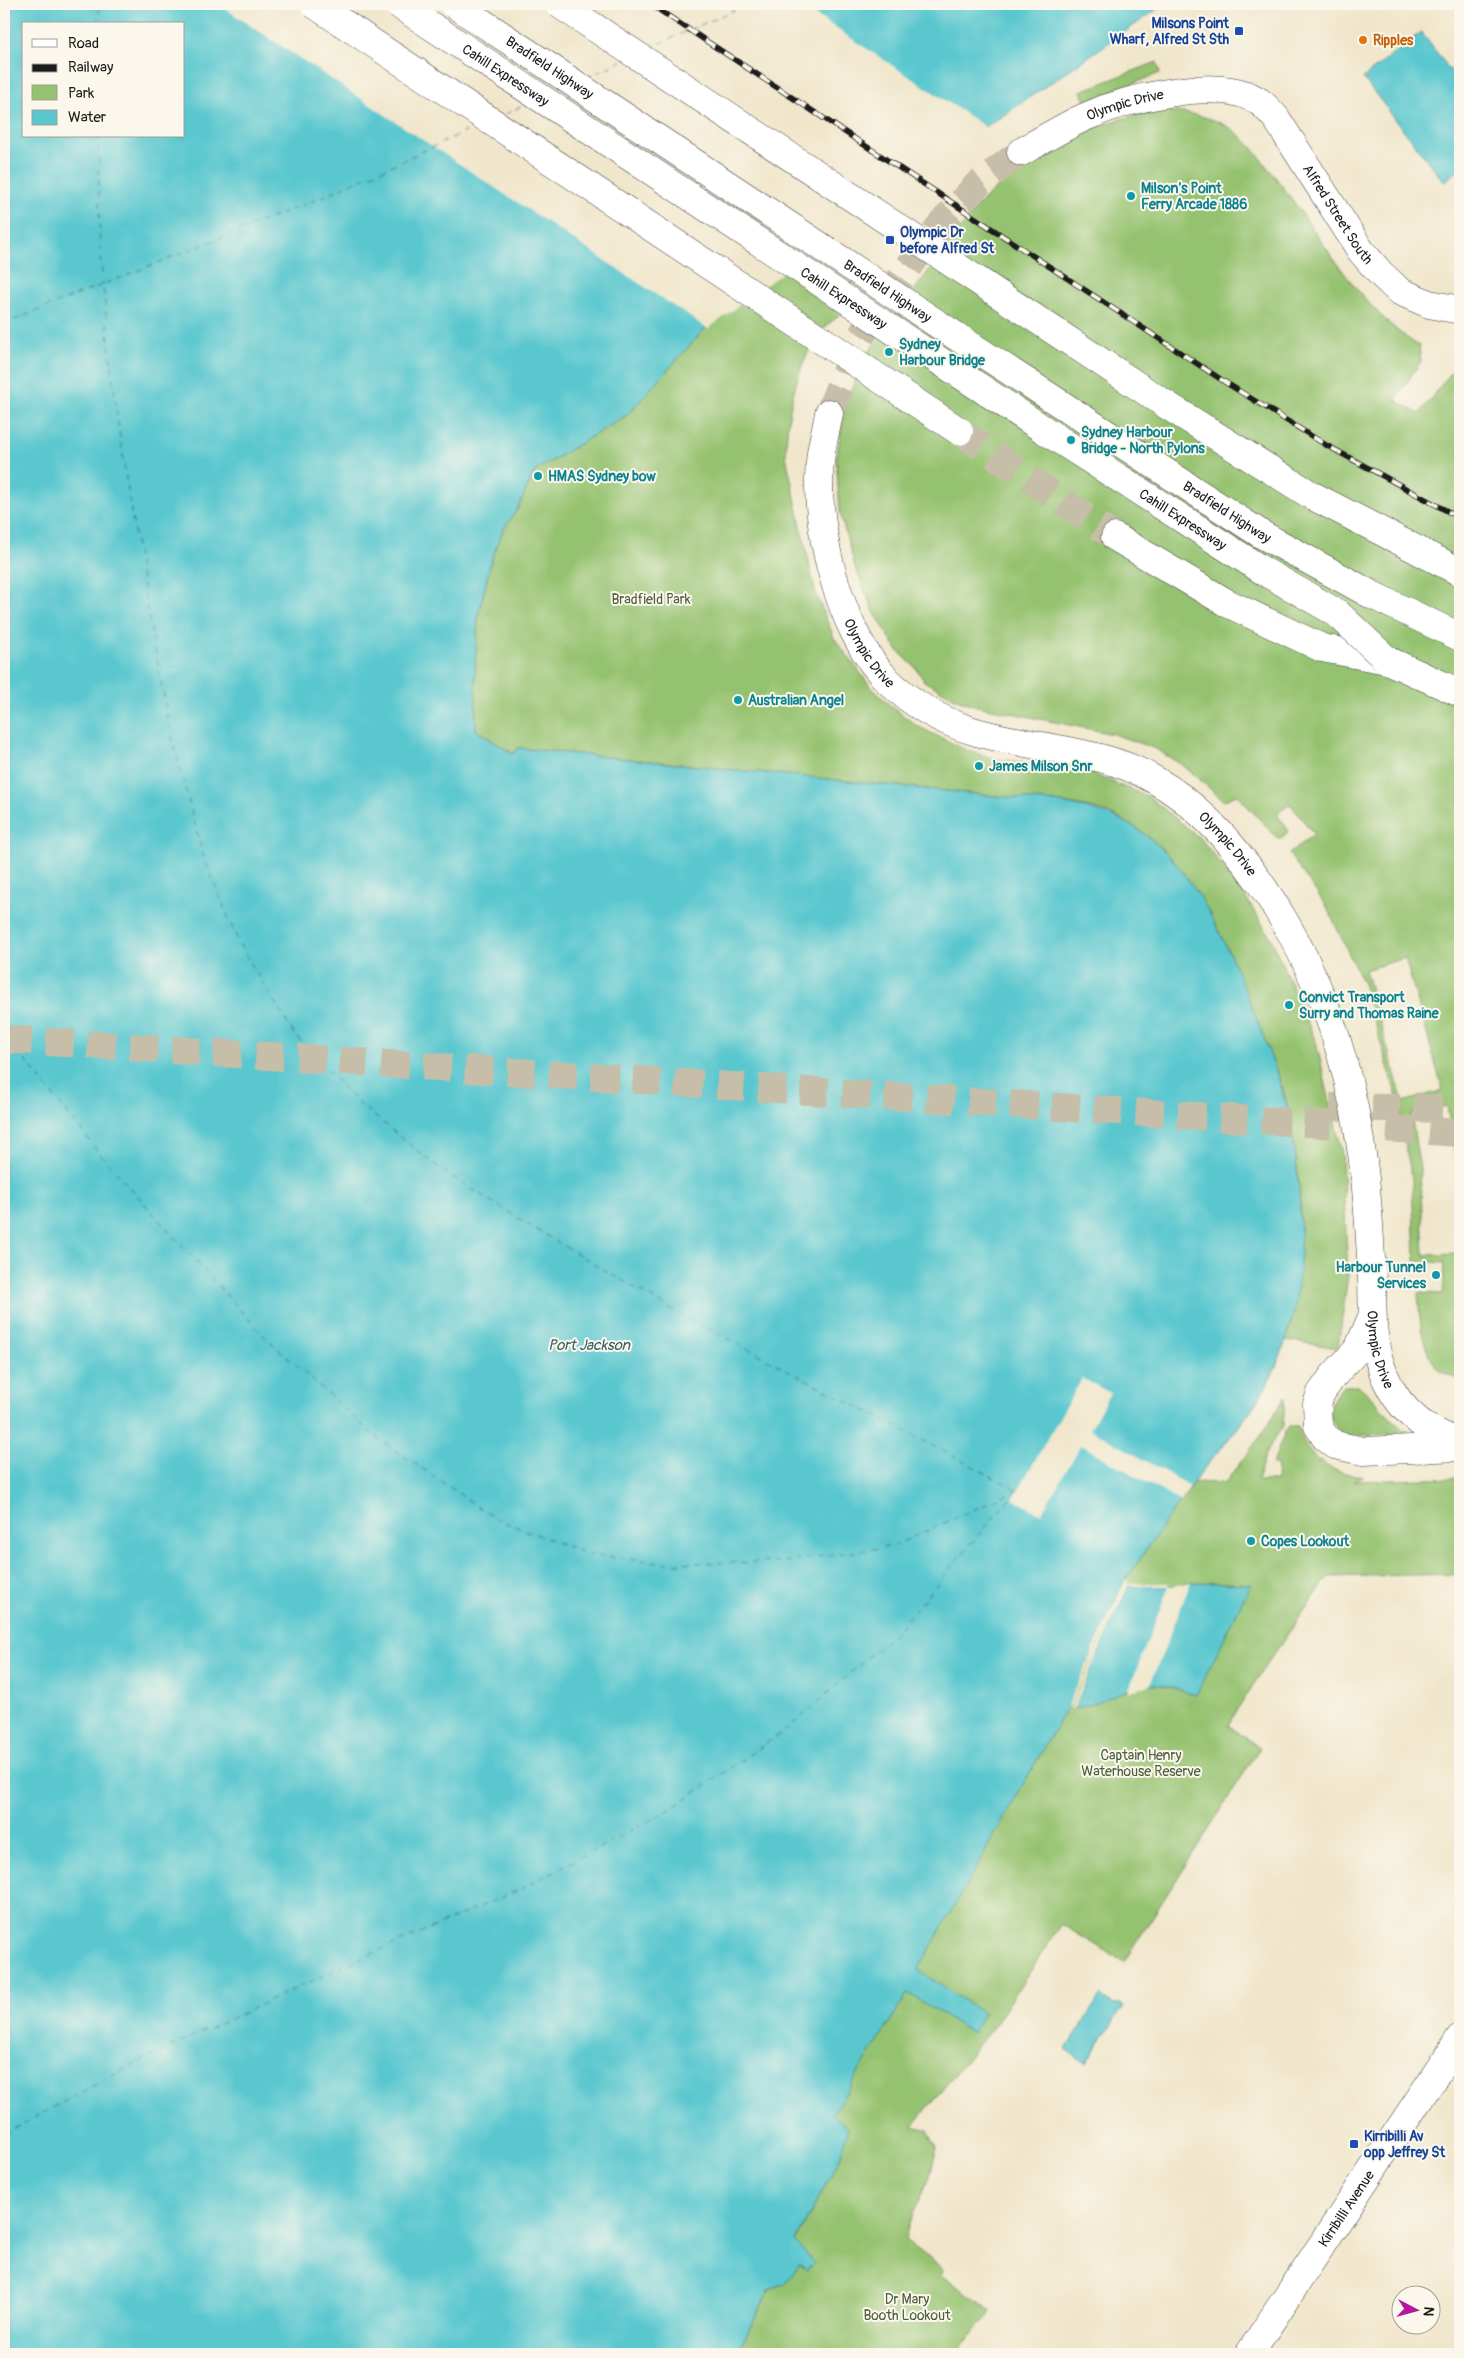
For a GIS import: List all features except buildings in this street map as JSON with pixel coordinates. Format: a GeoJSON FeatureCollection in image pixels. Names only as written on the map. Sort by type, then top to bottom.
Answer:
{"type":"FeatureCollection","features":[{"type":"Feature","properties":{"kind":"main road"},"geometry":{"type":"LineString","coordinates":[[314,4],[959,431]]}},
{"type":"Feature","properties":{"kind":"main road","name":"Cahill Expressway"},"geometry":{"type":"LineString","coordinates":[[398,4],[1052,435],[1265,572],[1337,613],[1387,660]]}},
{"type":"Feature","properties":{"kind":"main road","name":"Bradfield Highway"},"geometry":{"type":"LineString","coordinates":[[454,4],[951,333],[1261,534],[1372,595],[1460,637]]}},
{"type":"Feature","properties":{"kind":"main road"},"geometry":{"type":"LineString","coordinates":[[558,4],[1173,409],[1311,496],[1460,572]]}},
{"type":"Feature","properties":{"kind":"main road","name":"Olympic Drive"},"geometry":{"type":"LineString","coordinates":[[1021,152],[1087,116],[1134,99],[1179,91],[1237,93]]}},
{"type":"Feature","properties":{"kind":"main road","name":"Alfred Street South"},"geometry":{"type":"LineString","coordinates":[[1237,93],[1252,97],[1266,107],[1276,118],[1362,251],[1386,279],[1400,291],[1429,304],[1460,310]]}},
{"type":"Feature","properties":{"kind":"main road","name":"Olympic Drive"},"geometry":{"type":"LineString","coordinates":[[830,413],[820,465],[819,504],[826,549],[838,592],[853,628],[886,678],[912,701],[940,718],[970,730],[1004,740],[1098,757],[1126,766],[1156,780],[1209,821],[1241,855],[1271,898],[1299,946],[1321,996],[1339,1044],[1353,1100],[1368,1209],[1372,1316],[1379,1360],[1393,1394],[1408,1413],[1428,1430],[1460,1442]]}},
{"type":"Feature","properties":{"kind":"main road","name":"Cahill Expressway"},"geometry":{"type":"LineString","coordinates":[[1115,537],[1227,603],[1322,648],[1387,660],[1460,693]]}},
{"type":"Feature","properties":{"kind":"main road"},"geometry":{"type":"LineString","coordinates":[[1372,1316],[1358,1349],[1333,1376],[1321,1393],[1316,1404],[1318,1426],[1335,1445],[1363,1451],[1460,1447]]}},
{"type":"Feature","properties":{"kind":"main road","name":"Kirribilli Avenue"},"geometry":{"type":"LineString","coordinates":[[1249,2354],[1460,2038]]}},
{"type":"Feature","properties":{"kind":"green space"},"geometry":{"type":"Polygon","coordinates":[[[1157,62],[1160,73],[1085,102],[1081,91],[1157,62]]]}},
{"type":"Feature","properties":{"kind":"green space"},"geometry":{"type":"Polygon","coordinates":[[[1165,111],[1203,117],[1229,128],[1242,137],[1251,147],[1289,195],[1357,289],[1396,330],[1419,346],[1421,361],[1395,400],[1419,414],[1460,361],[1460,1380],[1439,1369],[1428,1353],[1422,1333],[1418,1293],[1443,1294],[1445,1263],[1415,1261],[1412,1179],[1396,1094],[1364,986],[1327,907],[1289,854],[1314,834],[1290,804],[1277,814],[1289,831],[1279,840],[1236,794],[1224,801],[1185,767],[1156,749],[1113,734],[977,706],[959,700],[924,681],[916,668],[897,650],[873,610],[855,567],[840,513],[836,459],[845,408],[856,377],[872,347],[978,205],[1018,170],[1064,142],[1088,130],[1113,121],[1165,111]],[[1405,958],[1365,970],[1403,1102],[1443,1090],[1405,958]],[[1447,1106],[1411,1115],[1420,1169],[1424,1255],[1458,1254],[1456,1165],[1447,1106]]]}},
{"type":"Feature","properties":{"kind":"green space","name":"Bradfield Park"},"geometry":{"type":"Polygon","coordinates":[[[785,267],[841,313],[818,334],[802,365],[793,395],[786,441],[786,456],[815,591],[834,638],[871,687],[891,706],[917,726],[968,751],[997,759],[1092,774],[1149,797],[1201,839],[1239,887],[1271,938],[1316,1042],[1342,1154],[1348,1275],[1338,1348],[1285,1340],[1294,1307],[1298,1282],[1300,1200],[1290,1120],[1285,1096],[1269,1051],[1217,933],[1194,891],[1165,853],[1124,821],[1108,813],[1091,808],[1055,802],[519,748],[513,754],[476,730],[475,665],[478,617],[491,561],[503,530],[518,508],[535,471],[627,415],[710,323],[785,267]]]}},
{"type":"Feature","properties":{"kind":"green space"},"geometry":{"type":"Polygon","coordinates":[[[1343,1386],[1359,1386],[1394,1422],[1408,1433],[1344,1436],[1333,1423],[1330,1411],[1334,1400],[1343,1386]]]}},
{"type":"Feature","properties":{"kind":"green space","name":"Captain Henry Waterhouse Reserve"},"geometry":{"type":"Polygon","coordinates":[[[1285,1397],[1283,1426],[1267,1450],[1257,1481],[1276,1481],[1277,1465],[1272,1465],[1285,1432],[1290,1426],[1298,1426],[1307,1448],[1321,1462],[1339,1471],[1363,1477],[1352,1481],[1460,1478],[1460,1574],[1328,1577],[1262,1671],[1228,1725],[1260,1748],[1124,1962],[1061,1924],[997,2022],[913,2126],[928,2130],[937,2148],[929,2179],[909,2223],[905,2240],[942,2268],[941,2274],[992,2312],[955,2354],[737,2354],[769,2290],[785,2284],[800,2264],[795,2242],[840,2158],[831,2116],[908,1992],[972,2033],[983,2014],[917,1970],[1067,1707],[1125,1581],[1174,1509],[1188,1482],[1225,1483],[1263,1433],[1285,1397]]]}},
{"type":"Feature","properties":{"kind":"water","name":"Port Jackson"},"geometry":{"type":"Polygon","coordinates":[[[4,4],[1165,4],[1001,117],[912,171],[710,323],[627,415],[535,471],[518,508],[503,530],[491,561],[478,617],[475,665],[476,730],[513,754],[518,748],[1055,802],[1103,813],[1125,822],[1146,835],[1165,852],[1182,872],[1198,894],[1224,942],[1246,991],[1269,1052],[1282,1090],[1293,1138],[1299,1187],[1300,1265],[1294,1311],[1276,1367],[1258,1401],[1198,1476],[1125,1581],[1067,1707],[918,1970],[984,2014],[972,2033],[908,1993],[832,2115],[848,2127],[840,2158],[795,2242],[814,2264],[806,2270],[800,2264],[785,2284],[769,2290],[737,2354],[4,2354],[4,4]]]}},
{"type":"Feature","properties":{"kind":"water"},"geometry":{"type":"Polygon","coordinates":[[[1421,32],[1460,83],[1460,169],[1444,182],[1363,78],[1421,32]]]}},
{"type":"Feature","properties":{"kind":"water"},"geometry":{"type":"Polygon","coordinates":[[[1191,1582],[1251,1584],[1196,1695],[1157,1685],[1142,1686],[1073,1709],[1128,1586],[1169,1586],[1191,1582]]]}},
{"type":"Feature","properties":{"kind":"water"},"geometry":{"type":"Polygon","coordinates":[[[1100,1996],[1113,2005],[1119,2004],[1124,2006],[1086,2063],[1066,2049],[1100,1996]]]}},
{"type":"Feature","properties":{"kind":"pier","name":"Sydney Harbour Bridge"},"geometry":{"type":"Polygon","coordinates":[[[218,4],[799,4],[987,128],[913,173],[708,329],[218,4]]]}},
{"type":"Feature","properties":{"kind":"pier"},"geometry":{"type":"Polygon","coordinates":[[[1082,1378],[1110,1393],[1090,1429],[1190,1486],[1181,1502],[1081,1445],[1041,1514],[1013,1499],[1082,1378]]]}},
{"type":"Feature","properties":{"kind":"pier"},"geometry":{"type":"Polygon","coordinates":[[[1125,1581],[1128,1581],[1127,1584],[1169,1583],[1170,1586],[1191,1582],[1150,1685],[1128,1692],[1169,1586],[1128,1586],[1073,1709],[1071,1708],[1118,1603],[1069,1708],[1067,1707],[1125,1581]]]}},
{"type":"Feature","properties":{"kind":"ferry route"},"geometry":{"type":"LineString","coordinates":[[98,22],[100,4]]}},
{"type":"Feature","properties":{"kind":"ferry route"},"geometry":{"type":"LineString","coordinates":[[650,48],[747,4]]}},
{"type":"Feature","properties":{"kind":"ferry route"},"geometry":{"type":"LineString","coordinates":[[587,77],[622,61]]}},
{"type":"Feature","properties":{"kind":"ferry route"},"geometry":{"type":"LineString","coordinates":[[505,114],[526,104]]}},
{"type":"Feature","properties":{"kind":"ferry route"},"geometry":{"type":"LineString","coordinates":[[4,324],[313,201],[476,127]]}},
{"type":"Feature","properties":{"kind":"ferry route"},"geometry":{"type":"LineString","coordinates":[[98,138],[100,255],[117,417],[141,577],[172,738],[203,855],[239,944],[294,1034],[358,1103],[443,1171],[547,1236],[669,1308],[1018,1490]]}},
{"type":"Feature","properties":{"kind":"ferry route"},"geometry":{"type":"LineString","coordinates":[[4,1034],[105,1160],[261,1333],[373,1435],[496,1519],[590,1555],[668,1563],[784,1562],[893,1546],[1017,1490]]}},
{"type":"Feature","properties":{"kind":"ferry route"},"geometry":{"type":"LineString","coordinates":[[4,2134],[130,2066],[337,1969],[521,1889],[668,1811],[791,1726],[896,1632],[1017,1490]]}},
{"type":"Feature","properties":{"kind":"tunnel"},"geometry":{"type":"LineString","coordinates":[[829,413],[857,342],[901,277],[942,223],[976,186],[1021,152]]}},
{"type":"Feature","properties":{"kind":"tunnel"},"geometry":{"type":"LineString","coordinates":[[959,431],[1115,537]]}},
{"type":"Feature","properties":{"kind":"tunnel"},"geometry":{"type":"LineString","coordinates":[[4,1039],[1460,1133]]}},
{"type":"Feature","properties":{"kind":"tunnel"},"geometry":{"type":"LineString","coordinates":[[1330,1107],[1460,1109]]}},
{"type":"Feature","properties":{"kind":"railway"},"geometry":{"type":"LineString","coordinates":[[650,4],[1228,384],[1326,445],[1460,518]]}},
{"type":"Feature","properties":{"kind":"place","name":"Milsons Point Wharf, Alfred St Sth"},"geometry":{"type":"Point","coordinates":[1239,31]}},
{"type":"Feature","properties":{"kind":"place","name":"Ripples"},"geometry":{"type":"Point","coordinates":[1363,40]}},
{"type":"Feature","properties":{"kind":"place","name":"Milson's Point Ferry Arcade 1886"},"geometry":{"type":"Point","coordinates":[1131,196]}},
{"type":"Feature","properties":{"kind":"place","name":"Olympic Dr before Alfred St"},"geometry":{"type":"Point","coordinates":[890,240]}},
{"type":"Feature","properties":{"kind":"place","name":"Sydney Harbour Bridge"},"geometry":{"type":"Point","coordinates":[889,352]}},
{"type":"Feature","properties":{"kind":"place","name":"Sydney Harbour Bridge - North Pylons"},"geometry":{"type":"Point","coordinates":[1071,440]}},
{"type":"Feature","properties":{"kind":"place","name":"HMAS Sydney bow"},"geometry":{"type":"Point","coordinates":[538,476]}},
{"type":"Feature","properties":{"kind":"place","name":"Australian Angel"},"geometry":{"type":"Point","coordinates":[738,700]}},
{"type":"Feature","properties":{"kind":"place","name":"James Milson Snr"},"geometry":{"type":"Point","coordinates":[979,766]}},
{"type":"Feature","properties":{"kind":"place","name":"Convict Transport Surry and Thomas Raine"},"geometry":{"type":"Point","coordinates":[1289,1005]}},
{"type":"Feature","properties":{"kind":"place","name":"Harbour Tunnel Services"},"geometry":{"type":"Point","coordinates":[1436,1275]}},
{"type":"Feature","properties":{"kind":"place","name":"Copes Lookout"},"geometry":{"type":"Point","coordinates":[1251,1541]}},
{"type":"Feature","properties":{"kind":"place","name":"Kirribilli Av opp Jeffrey St"},"geometry":{"type":"Point","coordinates":[1354,2144]}},
{"type":"Feature","properties":{"kind":"park label","name":"Dr Mary Booth Lookout"},"geometry":{"type":"Point","coordinates":[907,2308]}}]}
